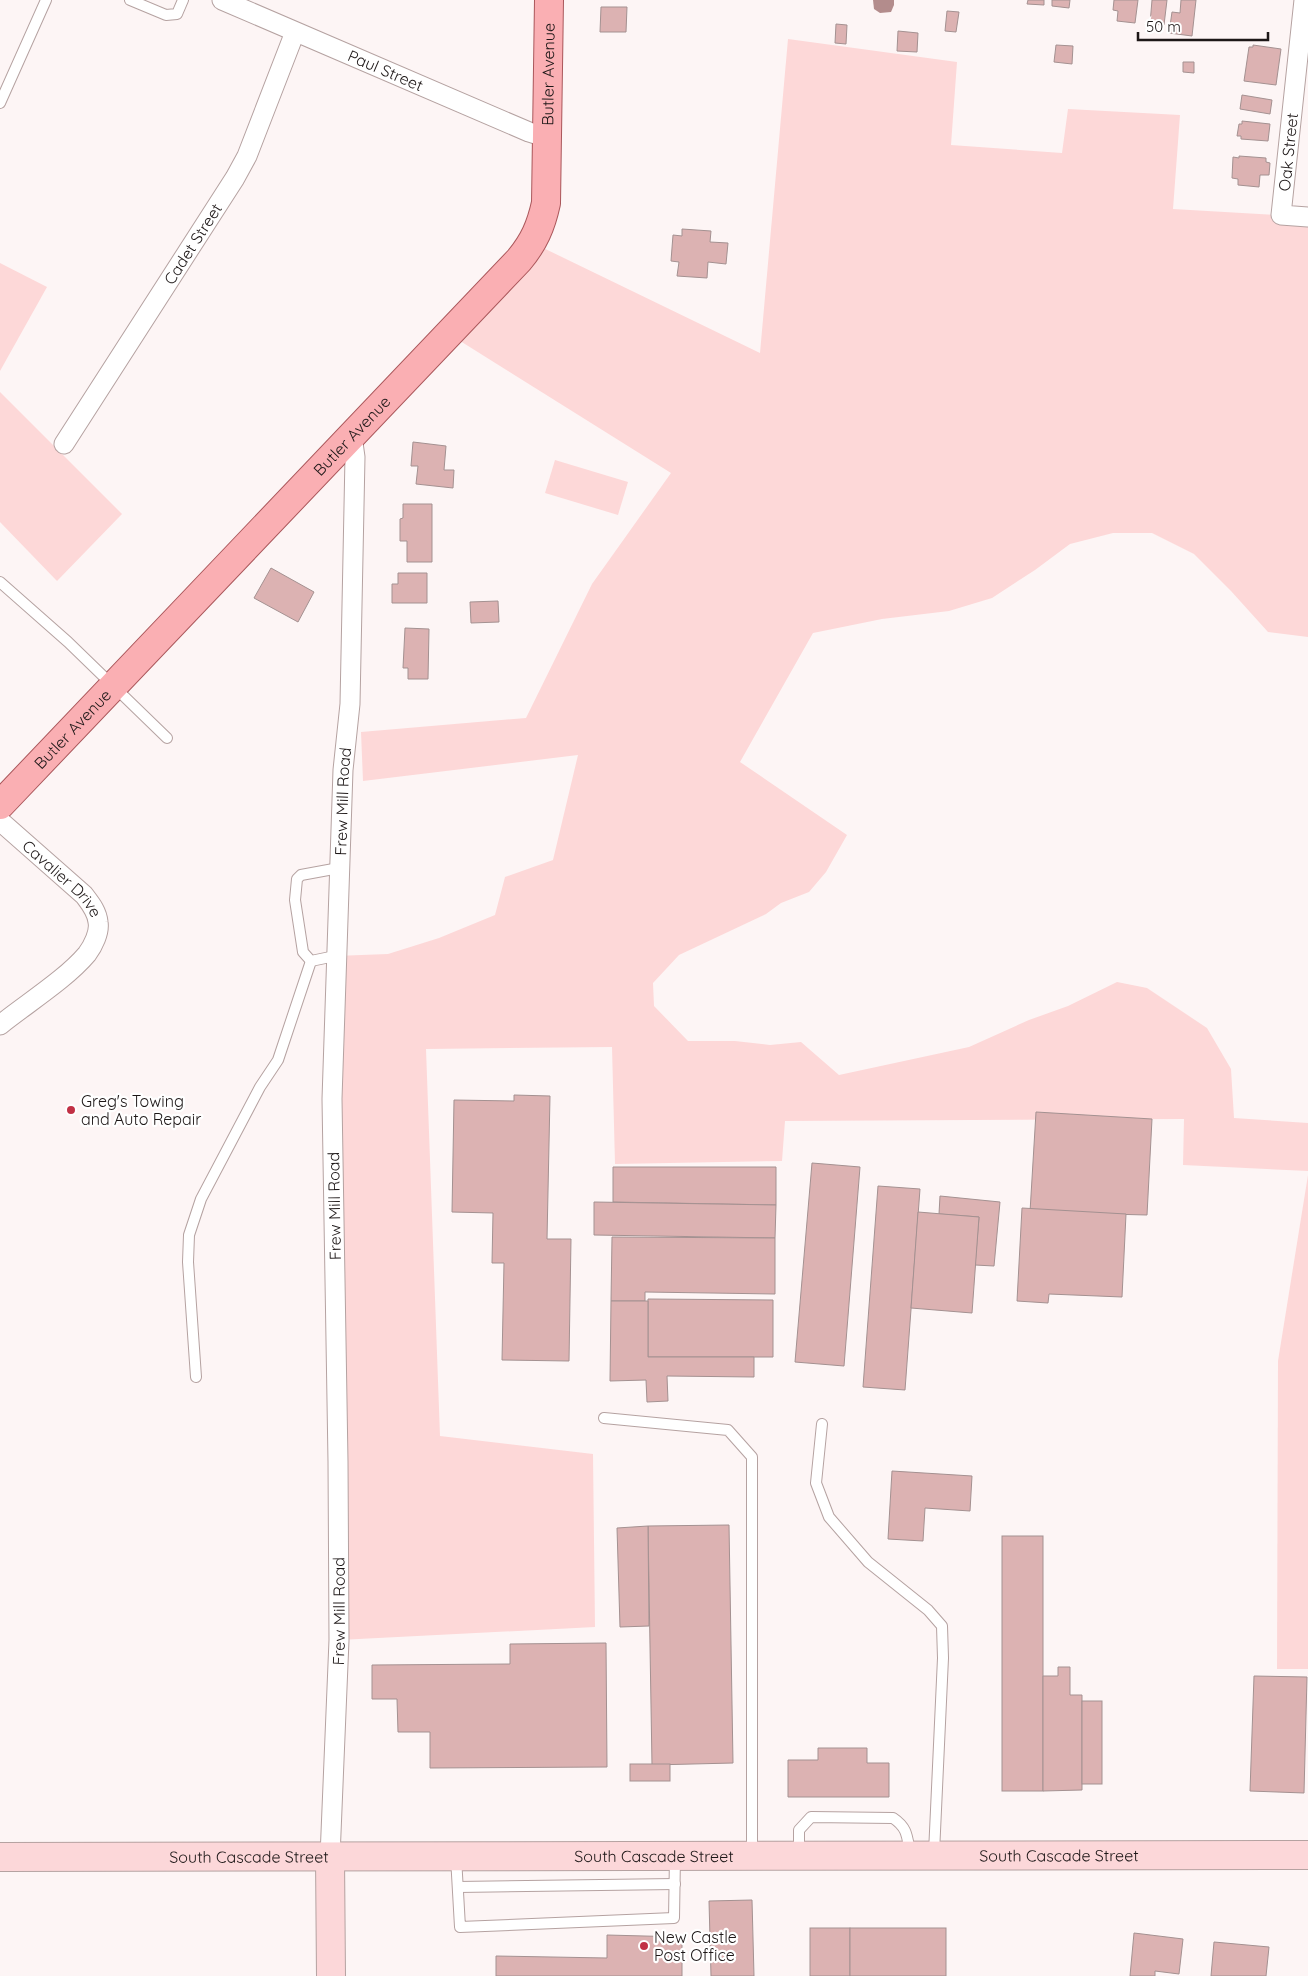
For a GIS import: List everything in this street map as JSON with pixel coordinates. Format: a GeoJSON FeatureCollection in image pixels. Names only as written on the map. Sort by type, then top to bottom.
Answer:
{"type":"FeatureCollection","features":[{"type":"Feature","properties":{"kind":"main road","name":"Butler Avenue"},"geometry":{"type":"LineString","coordinates":[[0,805],[519,260],[532,243],[542,224],[546,203],[549,0]]}},
{"type":"Feature","properties":{"kind":"street","name":"Paul Street"},"geometry":{"type":"LineString","coordinates":[[222,0],[529,132],[548,138]]}},
{"type":"Feature","properties":{"kind":"street","name":"Oak Street"},"geometry":{"type":"LineString","coordinates":[[1304,0],[1282,215],[1308,217]]}},
{"type":"Feature","properties":{"kind":"street","name":"Cadet Street"},"geometry":{"type":"LineString","coordinates":[[64,444],[243,164],[295,32]]}},
{"type":"Feature","properties":{"kind":"street","name":"Frew Mill Road"},"geometry":{"type":"LineString","coordinates":[[331,1976],[330,1857],[339,1640],[332,1099],[335,956],[343,770],[350,704],[355,457],[352,436]]}},
{"type":"Feature","properties":{"kind":"street","name":"Cavalier Drive"},"geometry":{"type":"LineString","coordinates":[[0,821],[84,895],[95,909],[99,923],[96,938],[82,960],[0,1025]]}},
{"type":"Feature","properties":{"kind":"street","name":"South Cascade Street"},"geometry":{"type":"LineString","coordinates":[[0,1857],[1308,1854]]}},
{"type":"Feature","properties":{"kind":"lane"},"geometry":{"type":"LineString","coordinates":[[0,103],[46,0]]}},
{"type":"Feature","properties":{"kind":"lane"},"geometry":{"type":"LineString","coordinates":[[130,0],[166,15],[177,14],[184,0]]}},
{"type":"Feature","properties":{"kind":"lane"},"geometry":{"type":"LineString","coordinates":[[0,582],[167,738]]}},
{"type":"Feature","properties":{"kind":"lane"},"geometry":{"type":"LineString","coordinates":[[311,961],[303,952],[295,900],[297,879],[301,875],[339,868]]}},
{"type":"Feature","properties":{"kind":"lane"},"geometry":{"type":"LineString","coordinates":[[311,961],[335,956]]}},
{"type":"Feature","properties":{"kind":"lane"},"geometry":{"type":"LineString","coordinates":[[196,1377],[188,1262],[189,1235],[200,1199],[260,1087],[278,1060],[311,961]]}},
{"type":"Feature","properties":{"kind":"lane"},"geometry":{"type":"LineString","coordinates":[[604,1418],[728,1430],[752,1457],[752,1854]]}},
{"type":"Feature","properties":{"kind":"lane"},"geometry":{"type":"LineString","coordinates":[[822,1424],[816,1483],[830,1517],[868,1562],[928,1610],[942,1626],[943,1658],[922,1854]]}},
{"type":"Feature","properties":{"kind":"lane"},"geometry":{"type":"LineString","coordinates":[[799,1854],[799,1830],[811,1817],[893,1818],[902,1824],[906,1833],[922,1854]]}},
{"type":"Feature","properties":{"kind":"lane"},"geometry":{"type":"LineString","coordinates":[[456,1856],[460,1927],[674,1918],[675,1855]]}},
{"type":"Feature","properties":{"kind":"lane"},"geometry":{"type":"LineString","coordinates":[[458,1888],[675,1884]]}},
{"type":"Feature","properties":{"kind":"shaded area"},"geometry":{"type":"Polygon","coordinates":[[[873,0],[894,0],[891,12],[880,13],[874,9],[873,0]]]}},
{"type":"Feature","properties":{"kind":"shaded area"},"geometry":{"type":"Polygon","coordinates":[[[788,39],[957,62],[951,145],[1062,153],[1068,109],[1180,115],[1173,209],[1308,217],[1308,637],[1268,632],[1194,554],[1152,533],[1113,533],[1070,544],[992,598],[949,611],[882,619],[813,633],[740,762],[847,835],[826,872],[809,892],[781,903],[766,914],[679,955],[653,983],[654,1006],[688,1041],[735,1041],[770,1045],[801,1042],[839,1075],[969,1047],[1029,1020],[1068,1006],[1117,982],[1147,988],[1207,1028],[1231,1069],[1234,1118],[1308,1123],[1308,1171],[1183,1165],[1184,1119],[785,1121],[782,1161],[615,1164],[612,1047],[426,1049],[440,1436],[593,1454],[595,1627],[339,1640],[335,956],[388,954],[439,938],[495,915],[505,877],[553,860],[578,755],[363,781],[361,732],[526,718],[592,584],[671,473],[449,334],[533,243],[760,353],[788,39]]]}},
{"type":"Feature","properties":{"kind":"shaded area"},"geometry":{"type":"Polygon","coordinates":[[[0,263],[47,287],[0,371],[0,263]]]}},
{"type":"Feature","properties":{"kind":"shaded area"},"geometry":{"type":"Polygon","coordinates":[[[0,392],[122,514],[57,581],[0,522],[0,392]]]}},
{"type":"Feature","properties":{"kind":"shaded area"},"geometry":{"type":"Polygon","coordinates":[[[555,460],[628,482],[618,515],[545,493],[555,460]]]}},
{"type":"Feature","properties":{"kind":"shaded area"},"geometry":{"type":"Polygon","coordinates":[[[1308,1175],[1308,1669],[1277,1669],[1278,1361],[1308,1175]]]}},
{"type":"Feature","properties":{"kind":"building"},"geometry":{"type":"Polygon","coordinates":[[[1028,0],[1044,0],[1044,5],[1027,4],[1028,0]]]}},
{"type":"Feature","properties":{"kind":"building"},"geometry":{"type":"Polygon","coordinates":[[[1052,0],[1070,0],[1069,8],[1052,6],[1052,0]]]}},
{"type":"Feature","properties":{"kind":"building"},"geometry":{"type":"Polygon","coordinates":[[[1114,0],[1138,0],[1135,23],[1117,21],[1118,11],[1113,10],[1114,0]]]}},
{"type":"Feature","properties":{"kind":"building"},"geometry":{"type":"Polygon","coordinates":[[[1152,0],[1167,0],[1164,25],[1150,24],[1152,0]]]}},
{"type":"Feature","properties":{"kind":"building"},"geometry":{"type":"Polygon","coordinates":[[[1181,0],[1196,0],[1192,36],[1169,33],[1172,12],[1180,13],[1181,0]]]}},
{"type":"Feature","properties":{"kind":"building"},"geometry":{"type":"Polygon","coordinates":[[[601,7],[627,7],[626,32],[600,32],[601,7]]]}},
{"type":"Feature","properties":{"kind":"building"},"geometry":{"type":"Polygon","coordinates":[[[947,11],[959,12],[956,32],[945,31],[947,11]]]}},
{"type":"Feature","properties":{"kind":"building"},"geometry":{"type":"Polygon","coordinates":[[[836,24],[847,25],[846,44],[835,43],[836,24]]]}},
{"type":"Feature","properties":{"kind":"building"},"geometry":{"type":"Polygon","coordinates":[[[898,31],[918,33],[917,52],[897,51],[898,31]]]}},
{"type":"Feature","properties":{"kind":"building"},"geometry":{"type":"Polygon","coordinates":[[[1056,45],[1073,46],[1072,64],[1054,62],[1056,45]]]}},
{"type":"Feature","properties":{"kind":"building"},"geometry":{"type":"Polygon","coordinates":[[[1253,45],[1281,49],[1276,85],[1244,81],[1249,47],[1253,47],[1253,45]]]}},
{"type":"Feature","properties":{"kind":"building"},"geometry":{"type":"Polygon","coordinates":[[[1183,62],[1194,62],[1194,73],[1183,72],[1183,62]]]}},
{"type":"Feature","properties":{"kind":"building"},"geometry":{"type":"Polygon","coordinates":[[[1242,95],[1272,100],[1270,114],[1240,109],[1242,95]]]}},
{"type":"Feature","properties":{"kind":"building"},"geometry":{"type":"Polygon","coordinates":[[[1242,121],[1270,124],[1268,141],[1241,139],[1241,136],[1237,136],[1239,124],[1242,124],[1242,121]]]}},
{"type":"Feature","properties":{"kind":"building"},"geometry":{"type":"Polygon","coordinates":[[[1239,156],[1266,158],[1266,162],[1270,163],[1269,175],[1260,175],[1259,187],[1238,185],[1238,179],[1232,178],[1233,157],[1239,158],[1239,156]]]}},
{"type":"Feature","properties":{"kind":"building"},"geometry":{"type":"Polygon","coordinates":[[[682,229],[711,231],[710,242],[728,243],[726,264],[708,262],[707,278],[677,276],[679,262],[671,261],[673,235],[682,236],[682,229]]]}},
{"type":"Feature","properties":{"kind":"building"},"geometry":{"type":"Polygon","coordinates":[[[413,442],[446,446],[444,470],[454,470],[453,488],[416,484],[418,466],[411,466],[413,442]]]}},
{"type":"Feature","properties":{"kind":"building"},"geometry":{"type":"Polygon","coordinates":[[[403,504],[432,504],[432,562],[407,562],[407,541],[400,541],[400,519],[403,518],[403,504]]]}},
{"type":"Feature","properties":{"kind":"building"},"geometry":{"type":"Polygon","coordinates":[[[271,568],[314,592],[298,622],[254,598],[271,568]]]}},
{"type":"Feature","properties":{"kind":"building"},"geometry":{"type":"Polygon","coordinates":[[[398,573],[427,573],[427,603],[392,603],[392,584],[398,584],[398,573]]]}},
{"type":"Feature","properties":{"kind":"building"},"geometry":{"type":"Polygon","coordinates":[[[498,601],[499,622],[471,623],[470,602],[498,601]]]}},
{"type":"Feature","properties":{"kind":"building"},"geometry":{"type":"Polygon","coordinates":[[[405,628],[429,629],[428,679],[408,679],[408,668],[403,668],[405,628]]]}},
{"type":"Feature","properties":{"kind":"building"},"geometry":{"type":"Polygon","coordinates":[[[514,1095],[550,1096],[547,1239],[571,1239],[569,1361],[502,1360],[504,1263],[492,1263],[493,1213],[452,1212],[454,1100],[514,1101],[514,1095]]]}},
{"type":"Feature","properties":{"kind":"building"},"geometry":{"type":"Polygon","coordinates":[[[1036,1112],[1152,1119],[1147,1215],[1030,1212],[1036,1112]]]}},
{"type":"Feature","properties":{"kind":"building"},"geometry":{"type":"Polygon","coordinates":[[[812,1163],[860,1167],[844,1366],[795,1362],[812,1163]]]}},
{"type":"Feature","properties":{"kind":"building"},"geometry":{"type":"Polygon","coordinates":[[[613,1167],[776,1167],[776,1205],[613,1202],[613,1167]]]}},
{"type":"Feature","properties":{"kind":"building"},"geometry":{"type":"Polygon","coordinates":[[[878,1186],[920,1189],[905,1390],[863,1387],[878,1186]]]}},
{"type":"Feature","properties":{"kind":"building"},"geometry":{"type":"Polygon","coordinates":[[[940,1196],[1000,1202],[994,1266],[975,1265],[979,1217],[939,1214],[940,1196]]]}},
{"type":"Feature","properties":{"kind":"building"},"geometry":{"type":"Polygon","coordinates":[[[594,1202],[776,1205],[775,1238],[594,1235],[594,1202]]]}},
{"type":"Feature","properties":{"kind":"building"},"geometry":{"type":"Polygon","coordinates":[[[1022,1208],[1126,1214],[1122,1297],[1049,1294],[1048,1303],[1017,1301],[1022,1208]]]}},
{"type":"Feature","properties":{"kind":"building"},"geometry":{"type":"Polygon","coordinates":[[[918,1212],[979,1217],[972,1313],[911,1308],[918,1212]]]}},
{"type":"Feature","properties":{"kind":"building"},"geometry":{"type":"Polygon","coordinates":[[[612,1237],[775,1238],[775,1294],[645,1292],[645,1301],[611,1301],[612,1237]]]}},
{"type":"Feature","properties":{"kind":"building"},"geometry":{"type":"Polygon","coordinates":[[[648,1299],[773,1300],[773,1357],[648,1357],[648,1299]]]}},
{"type":"Feature","properties":{"kind":"building"},"geometry":{"type":"Polygon","coordinates":[[[611,1301],[648,1301],[648,1357],[754,1357],[754,1377],[667,1376],[668,1401],[647,1402],[646,1380],[610,1381],[611,1301]]]}},
{"type":"Feature","properties":{"kind":"building"},"geometry":{"type":"Polygon","coordinates":[[[892,1471],[972,1476],[970,1511],[925,1508],[923,1541],[888,1539],[892,1471]]]}},
{"type":"Feature","properties":{"kind":"building"},"geometry":{"type":"Polygon","coordinates":[[[729,1525],[733,1763],[652,1765],[648,1526],[729,1525]]]}},
{"type":"Feature","properties":{"kind":"building"},"geometry":{"type":"Polygon","coordinates":[[[648,1526],[649,1626],[620,1627],[617,1528],[648,1526]]]}},
{"type":"Feature","properties":{"kind":"building"},"geometry":{"type":"Polygon","coordinates":[[[1002,1536],[1043,1536],[1043,1791],[1002,1791],[1002,1536]]]}},
{"type":"Feature","properties":{"kind":"building"},"geometry":{"type":"Polygon","coordinates":[[[606,1643],[607,1767],[430,1768],[430,1732],[398,1732],[397,1699],[372,1699],[372,1665],[510,1664],[510,1644],[606,1643]]]}},
{"type":"Feature","properties":{"kind":"building"},"geometry":{"type":"Polygon","coordinates":[[[1058,1667],[1070,1667],[1070,1695],[1082,1695],[1082,1790],[1043,1791],[1043,1676],[1058,1676],[1058,1667]]]}},
{"type":"Feature","properties":{"kind":"building"},"geometry":{"type":"Polygon","coordinates":[[[1254,1676],[1307,1677],[1304,1793],[1250,1791],[1254,1676]]]}},
{"type":"Feature","properties":{"kind":"building"},"geometry":{"type":"Polygon","coordinates":[[[1082,1701],[1102,1701],[1102,1784],[1082,1784],[1082,1701]]]}},
{"type":"Feature","properties":{"kind":"building"},"geometry":{"type":"Polygon","coordinates":[[[818,1748],[867,1748],[867,1763],[889,1763],[889,1797],[788,1797],[788,1760],[818,1760],[818,1748]]]}},
{"type":"Feature","properties":{"kind":"building"},"geometry":{"type":"Polygon","coordinates":[[[630,1764],[670,1764],[670,1781],[630,1781],[630,1764]]]}},
{"type":"Feature","properties":{"kind":"building"},"geometry":{"type":"Polygon","coordinates":[[[752,1900],[754,1976],[711,1976],[709,1901],[752,1900]]]}},
{"type":"Feature","properties":{"kind":"building"},"geometry":{"type":"Polygon","coordinates":[[[810,1928],[850,1928],[850,1976],[810,1976],[810,1928]]]}},
{"type":"Feature","properties":{"kind":"building"},"geometry":{"type":"Polygon","coordinates":[[[850,1928],[946,1928],[946,1976],[850,1976],[850,1928]]]}},
{"type":"Feature","properties":{"kind":"building"},"geometry":{"type":"Polygon","coordinates":[[[1134,1933],[1183,1939],[1179,1974],[1155,1971],[1155,1976],[1130,1976],[1134,1933]]]}},
{"type":"Feature","properties":{"kind":"building","name":"New Castle Post Office"},"geometry":{"type":"Polygon","coordinates":[[[607,1935],[682,1937],[682,1976],[496,1976],[496,1956],[607,1958],[607,1935]]]}},
{"type":"Feature","properties":{"kind":"building"},"geometry":{"type":"Polygon","coordinates":[[[1214,1942],[1269,1947],[1266,1976],[1211,1976],[1214,1942]]]}},
{"type":"Feature","properties":{"kind":"place","name":"Greg's Towing and Auto Repair"},"geometry":{"type":"Point","coordinates":[71,1110]}},
{"type":"Feature","properties":{"kind":"place","name":"New Castle Post Office"},"geometry":{"type":"Point","coordinates":[644,1946]}}]}
